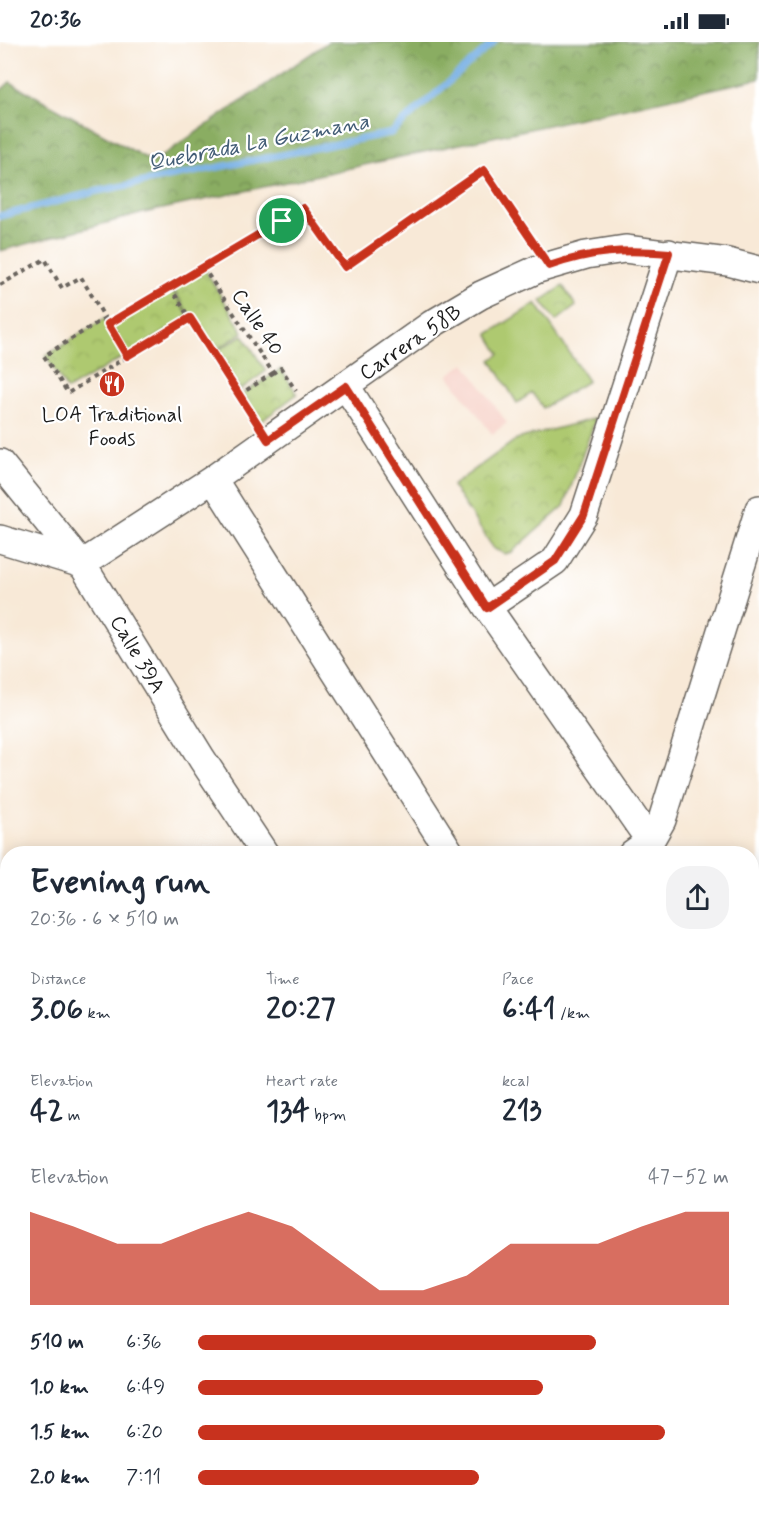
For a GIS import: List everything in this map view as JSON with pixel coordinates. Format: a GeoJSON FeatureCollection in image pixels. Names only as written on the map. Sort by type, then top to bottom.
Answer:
{"type":"FeatureCollection","features":[{"type":"Feature","properties":{"kind":"street","name":"Carrera 58B"},"geometry":{"type":"LineString","coordinates":[[82,564],[213,479],[432,324],[481,295],[549,266],[586,255],[625,249],[728,262],[759,270]]}},
{"type":"Feature","properties":{"kind":"street"},"geometry":{"type":"LineString","coordinates":[[487,608],[555,561],[584,515],[669,253]]}},
{"type":"Feature","properties":{"kind":"street"},"geometry":{"type":"LineString","coordinates":[[346,386],[640,846]]}},
{"type":"Feature","properties":{"kind":"street","name":"Calle 39A"},"geometry":{"type":"LineString","coordinates":[[0,463],[82,564],[202,759],[260,846]]}},
{"type":"Feature","properties":{"kind":"street"},"geometry":{"type":"LineString","coordinates":[[213,479],[446,846]]}},
{"type":"Feature","properties":{"kind":"street"},"geometry":{"type":"LineString","coordinates":[[642,846],[662,820],[759,509]]}},
{"type":"Feature","properties":{"kind":"street"},"geometry":{"type":"LineString","coordinates":[[0,539],[82,564]]}},
{"type":"Feature","properties":{"kind":"path"},"geometry":{"type":"LineString","coordinates":[[108,324],[303,208],[345,267],[484,170],[549,266]]}},
{"type":"Feature","properties":{"kind":"path"},"geometry":{"type":"LineString","coordinates":[[0,285],[45,259],[62,288],[81,277],[127,356]]}},
{"type":"Feature","properties":{"kind":"path","name":"Calle 40"},"geometry":{"type":"LineString","coordinates":[[203,267],[273,373],[281,368],[309,411]]}},
{"type":"Feature","properties":{"kind":"path"},"geometry":{"type":"LineString","coordinates":[[170,286],[268,440]]}},
{"type":"Feature","properties":{"kind":"path"},"geometry":{"type":"LineString","coordinates":[[105,318],[44,356],[68,393],[190,318]]}},
{"type":"Feature","properties":{"kind":"path"},"geometry":{"type":"LineString","coordinates":[[238,395],[273,373]]}},
{"type":"Feature","properties":{"kind":"shaded area"},"geometry":{"type":"Polygon","coordinates":[[[465,363],[507,423],[492,434],[448,375],[465,363]]]}},
{"type":"Feature","properties":{"kind":"green space"},"geometry":{"type":"Polygon","coordinates":[[[328,42],[759,42],[759,79],[144,213],[0,251],[0,91],[10,82],[153,162],[328,42]]]}},
{"type":"Feature","properties":{"kind":"green space"},"geometry":{"type":"Polygon","coordinates":[[[204,268],[243,332],[213,352],[172,287],[204,268]]]}},
{"type":"Feature","properties":{"kind":"green space"},"geometry":{"type":"Polygon","coordinates":[[[563,286],[576,306],[556,321],[541,301],[563,286]]]}},
{"type":"Feature","properties":{"kind":"green space"},"geometry":{"type":"Polygon","coordinates":[[[170,288],[189,317],[128,355],[109,324],[170,288]]]}},
{"type":"Feature","properties":{"kind":"green space"},"geometry":{"type":"Polygon","coordinates":[[[536,303],[588,381],[543,408],[532,393],[517,403],[491,360],[500,354],[488,334],[536,303]]]}},
{"type":"Feature","properties":{"kind":"green space"},"geometry":{"type":"Polygon","coordinates":[[[105,318],[125,356],[67,390],[46,356],[105,318]]]}},
{"type":"Feature","properties":{"kind":"green space"},"geometry":{"type":"Polygon","coordinates":[[[243,335],[266,371],[240,390],[215,352],[243,335]]]}},
{"type":"Feature","properties":{"kind":"green space"},"geometry":{"type":"Polygon","coordinates":[[[281,369],[297,394],[259,423],[242,394],[281,369]]]}},
{"type":"Feature","properties":{"kind":"green space"},"geometry":{"type":"Polygon","coordinates":[[[596,418],[564,506],[512,552],[505,554],[494,549],[452,486],[517,439],[596,418]]]}},
{"type":"Feature","properties":{"kind":"waterway","name":"Quebrada La Guzmana"},"geometry":{"type":"LineString","coordinates":[[0,216],[98,191],[391,133],[494,42]]}},
{"type":"Feature","properties":{"kind":"place","name":"LOA Traditional Foods"},"geometry":{"type":"Point","coordinates":[112,384]}},
{"type":"Feature","properties":{"kind":"route"},"geometry":{"type":"LineString","coordinates":[[484,170],[549,266],[586,255],[625,249],[669,253],[584,515],[555,561],[487,608],[346,386],[268,440],[190,318],[127,356],[108,324],[282,221],[303,208],[345,267],[484,170]]}}]}
